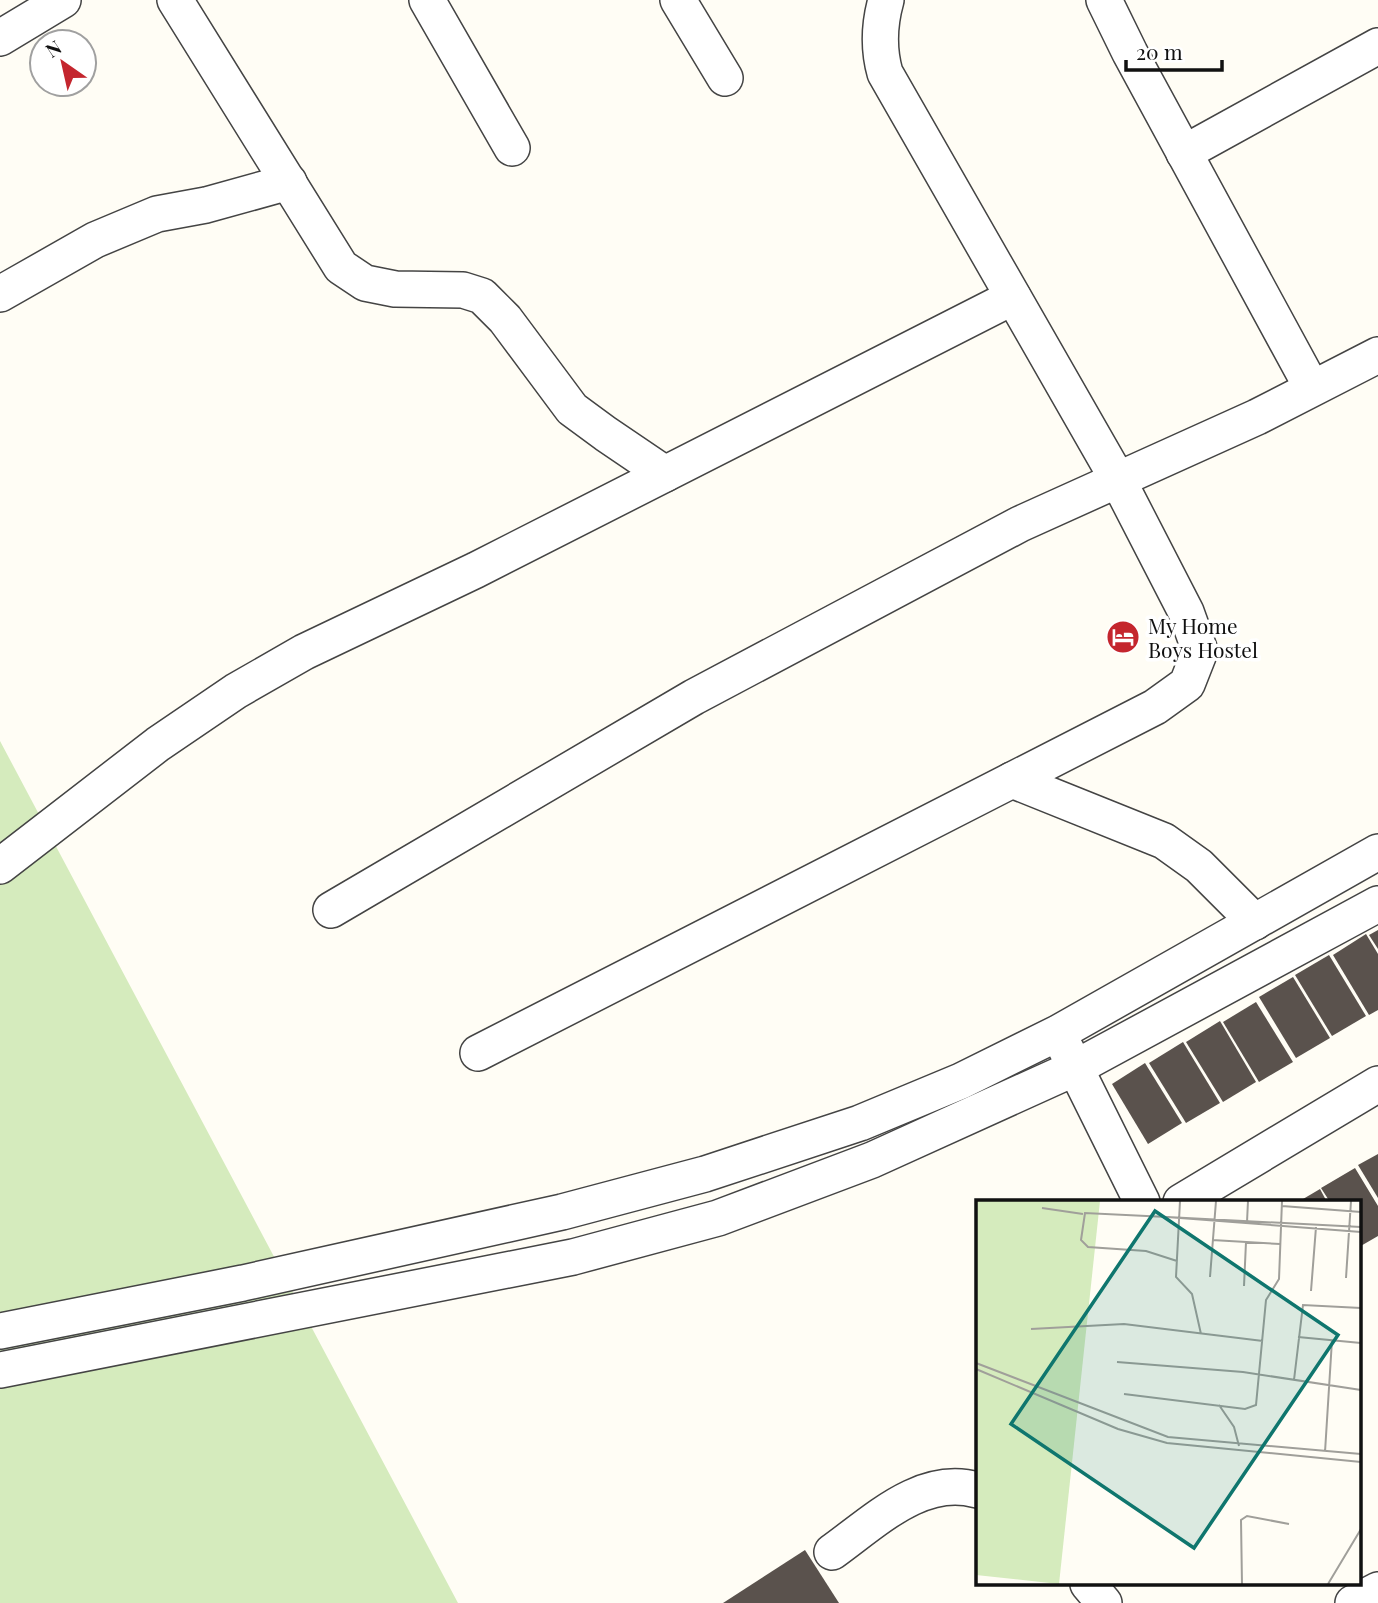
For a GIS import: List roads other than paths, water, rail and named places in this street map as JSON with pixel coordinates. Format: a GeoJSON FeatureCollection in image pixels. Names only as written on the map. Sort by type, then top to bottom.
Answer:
{"type":"FeatureCollection","features":[{"type":"Feature","properties":{"kind":"street"},"geometry":{"type":"LineString","coordinates":[[0,38],[63,0]]}},
{"type":"Feature","properties":{"kind":"street"},"geometry":{"type":"LineString","coordinates":[[175,0],[341,267],[365,284],[395,289],[463,290],[482,296],[505,319],[572,409],[666,474]]}},
{"type":"Feature","properties":{"kind":"street"},"geometry":{"type":"LineString","coordinates":[[428,0],[512,148]]}},
{"type":"Feature","properties":{"kind":"street"},"geometry":{"type":"LineString","coordinates":[[678,0],[725,78]]}},
{"type":"Feature","properties":{"kind":"street"},"geometry":{"type":"LineString","coordinates":[[478,1053],[1155,708],[1187,684],[1200,651],[1185,612],[1118,480],[885,73],[880,54],[881,19],[886,0]]}},
{"type":"Feature","properties":{"kind":"street"},"geometry":{"type":"LineString","coordinates":[[1104,0],[1130,53],[1312,388]]}},
{"type":"Feature","properties":{"kind":"street"},"geometry":{"type":"LineString","coordinates":[[1184,153],[1374,57]]}},
{"type":"Feature","properties":{"kind":"street"},"geometry":{"type":"LineString","coordinates":[[0,294],[95,240],[157,214],[206,205],[289,183]]}},
{"type":"Feature","properties":{"kind":"street"},"geometry":{"type":"LineString","coordinates":[[0,866],[158,744],[236,691],[304,652],[476,570],[1013,297]]}},
{"type":"Feature","properties":{"kind":"street"},"geometry":{"type":"LineString","coordinates":[[331,910],[694,697],[1020,524],[1257,417],[1378,355]]}},
{"type":"Feature","properties":{"kind":"street"},"geometry":{"type":"LineString","coordinates":[[1012,780],[1164,841],[1199,866],[1255,922]]}},
{"type":"Feature","properties":{"kind":"street"},"geometry":{"type":"LineString","coordinates":[[0,1331],[243,1283],[562,1212],[705,1174],[860,1123],[961,1081],[1058,1033],[1378,852]]}},
{"type":"Feature","properties":{"kind":"street"},"geometry":{"type":"LineString","coordinates":[[0,1370],[573,1256],[718,1218],[872,1160],[1075,1068],[1378,904]]}},
{"type":"Feature","properties":{"kind":"street"},"geometry":{"type":"LineString","coordinates":[[1058,1033],[1142,1200]]}},
{"type":"Feature","properties":{"kind":"street"},"geometry":{"type":"LineString","coordinates":[[1184,1200],[1378,1084]]}},
{"type":"Feature","properties":{"kind":"street"},"geometry":{"type":"LineString","coordinates":[[832,1552],[898,1504],[938,1487],[960,1485],[976,1490]]}},
{"type":"Feature","properties":{"kind":"street"},"geometry":{"type":"LineString","coordinates":[[1090,1586],[1104,1603]]}},
{"type":"Feature","properties":{"kind":"street"},"geometry":{"type":"LineString","coordinates":[[1340,1586],[1351,1603],[1378,1590]]}},
{"type":"Feature","properties":{"kind":"place","name":"My Home Boys Hostel"},"geometry":{"type":"Point","coordinates":[1123,637]}}]}
